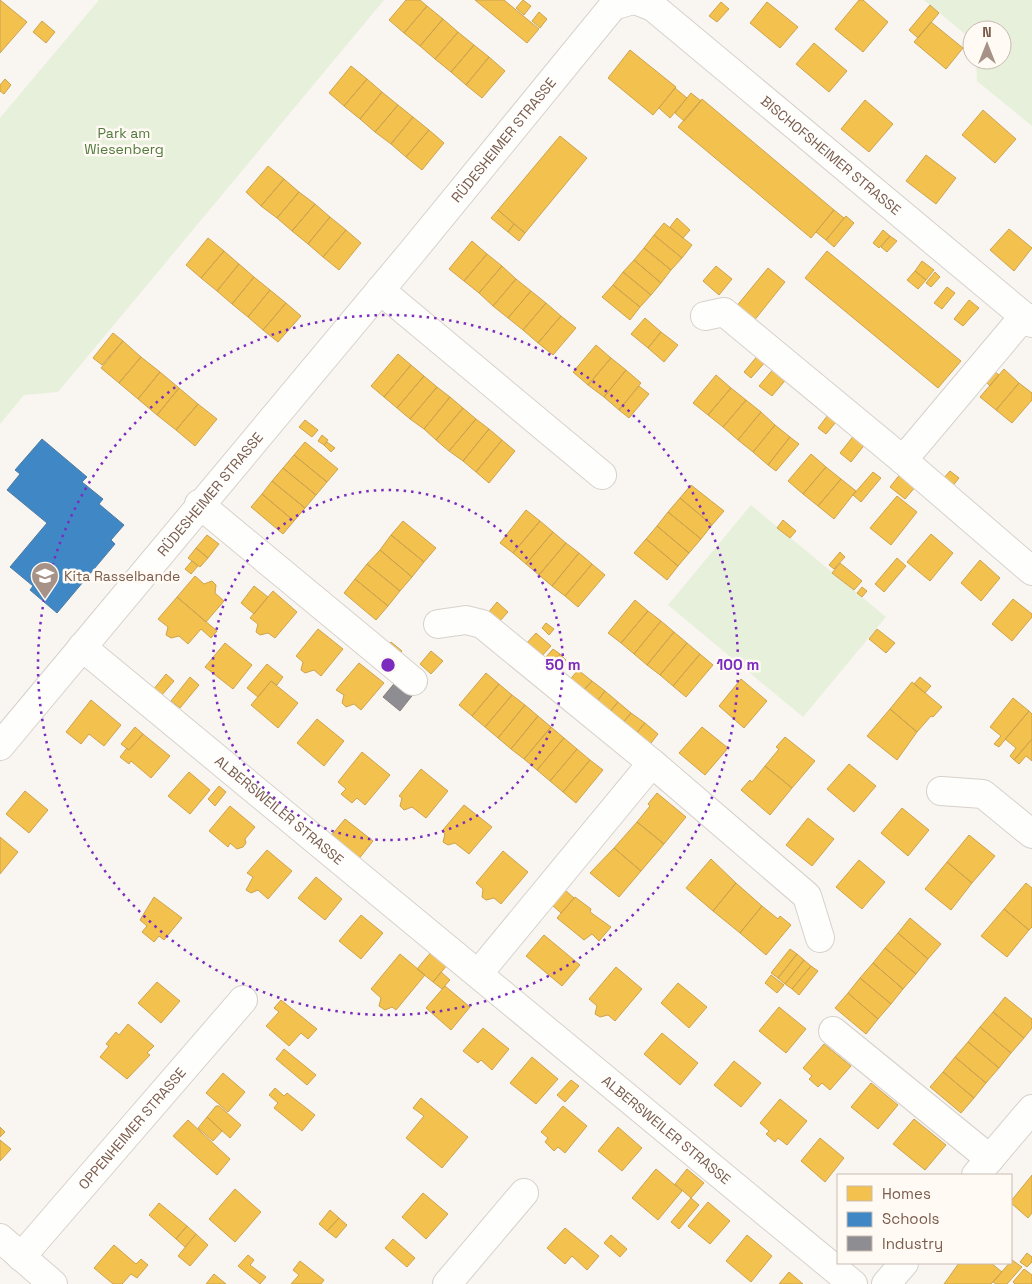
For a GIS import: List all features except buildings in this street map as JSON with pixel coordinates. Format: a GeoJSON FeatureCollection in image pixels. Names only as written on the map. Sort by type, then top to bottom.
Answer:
{"type":"FeatureCollection","features":[{"type":"Feature","properties":{"kind":"street","name":"RÜDESHEIMER STRASSE"},"geometry":{"type":"LineString","coordinates":[[0,746],[380,290],[613,6],[634,0]]}},
{"type":"Feature","properties":{"kind":"street","name":"BISCHOFSHEIMER STRASSE"},"geometry":{"type":"LineString","coordinates":[[634,0],[653,7],[1028,319],[903,460]]}},
{"type":"Feature","properties":{"kind":"street"},"geometry":{"type":"LineString","coordinates":[[380,290],[602,475]]}},
{"type":"Feature","properties":{"kind":"street"},"geometry":{"type":"LineString","coordinates":[[705,316],[724,312],[903,460],[1032,571]]}},
{"type":"Feature","properties":{"kind":"street"},"geometry":{"type":"LineString","coordinates":[[200,504],[413,680]]}},
{"type":"Feature","properties":{"kind":"street"},"geometry":{"type":"LineString","coordinates":[[438,624],[466,620],[482,624],[652,763],[807,896],[820,938]]}},
{"type":"Feature","properties":{"kind":"street","name":"ALBERSWEILER STRASSE"},"geometry":{"type":"LineString","coordinates":[[82,647],[854,1284]]}},
{"type":"Feature","properties":{"kind":"street"},"geometry":{"type":"LineString","coordinates":[[478,974],[652,763]]}},
{"type":"Feature","properties":{"kind":"street"},"geometry":{"type":"LineString","coordinates":[[941,791],[983,794],[1032,834]]}},
{"type":"Feature","properties":{"kind":"street","name":"OPPENHEIMER STRASSE"},"geometry":{"type":"LineString","coordinates":[[21,1257],[243,1000]]}},
{"type":"Feature","properties":{"kind":"street"},"geometry":{"type":"LineString","coordinates":[[832,1032],[983,1167],[1032,1109]]}},
{"type":"Feature","properties":{"kind":"street"},"geometry":{"type":"LineString","coordinates":[[446,1284],[524,1192]]}},
{"type":"Feature","properties":{"kind":"street"},"geometry":{"type":"LineString","coordinates":[[0,1238],[53,1284]]}},
{"type":"Feature","properties":{"kind":"street"},"geometry":{"type":"LineString","coordinates":[[886,1284],[903,1264]]}},
{"type":"Feature","properties":{"kind":"green space","name":"Park am Wiesenberg"},"geometry":{"type":"Polygon","coordinates":[[[99,0],[384,0],[58,392],[24,395],[0,424],[0,118],[99,0]]]}},
{"type":"Feature","properties":{"kind":"green space"},"geometry":{"type":"Polygon","coordinates":[[[924,0],[1032,0],[1032,126],[977,81],[976,70],[1012,70],[1012,20],[962,20],[962,32],[924,0]]]}},
{"type":"Feature","properties":{"kind":"green space"},"geometry":{"type":"Polygon","coordinates":[[[751,505],[886,617],[803,717],[668,605],[751,505]]]}},
{"type":"Feature","properties":{"kind":"place","name":"Kita Rasselbande"},"geometry":{"type":"Point","coordinates":[45,600]}}]}
